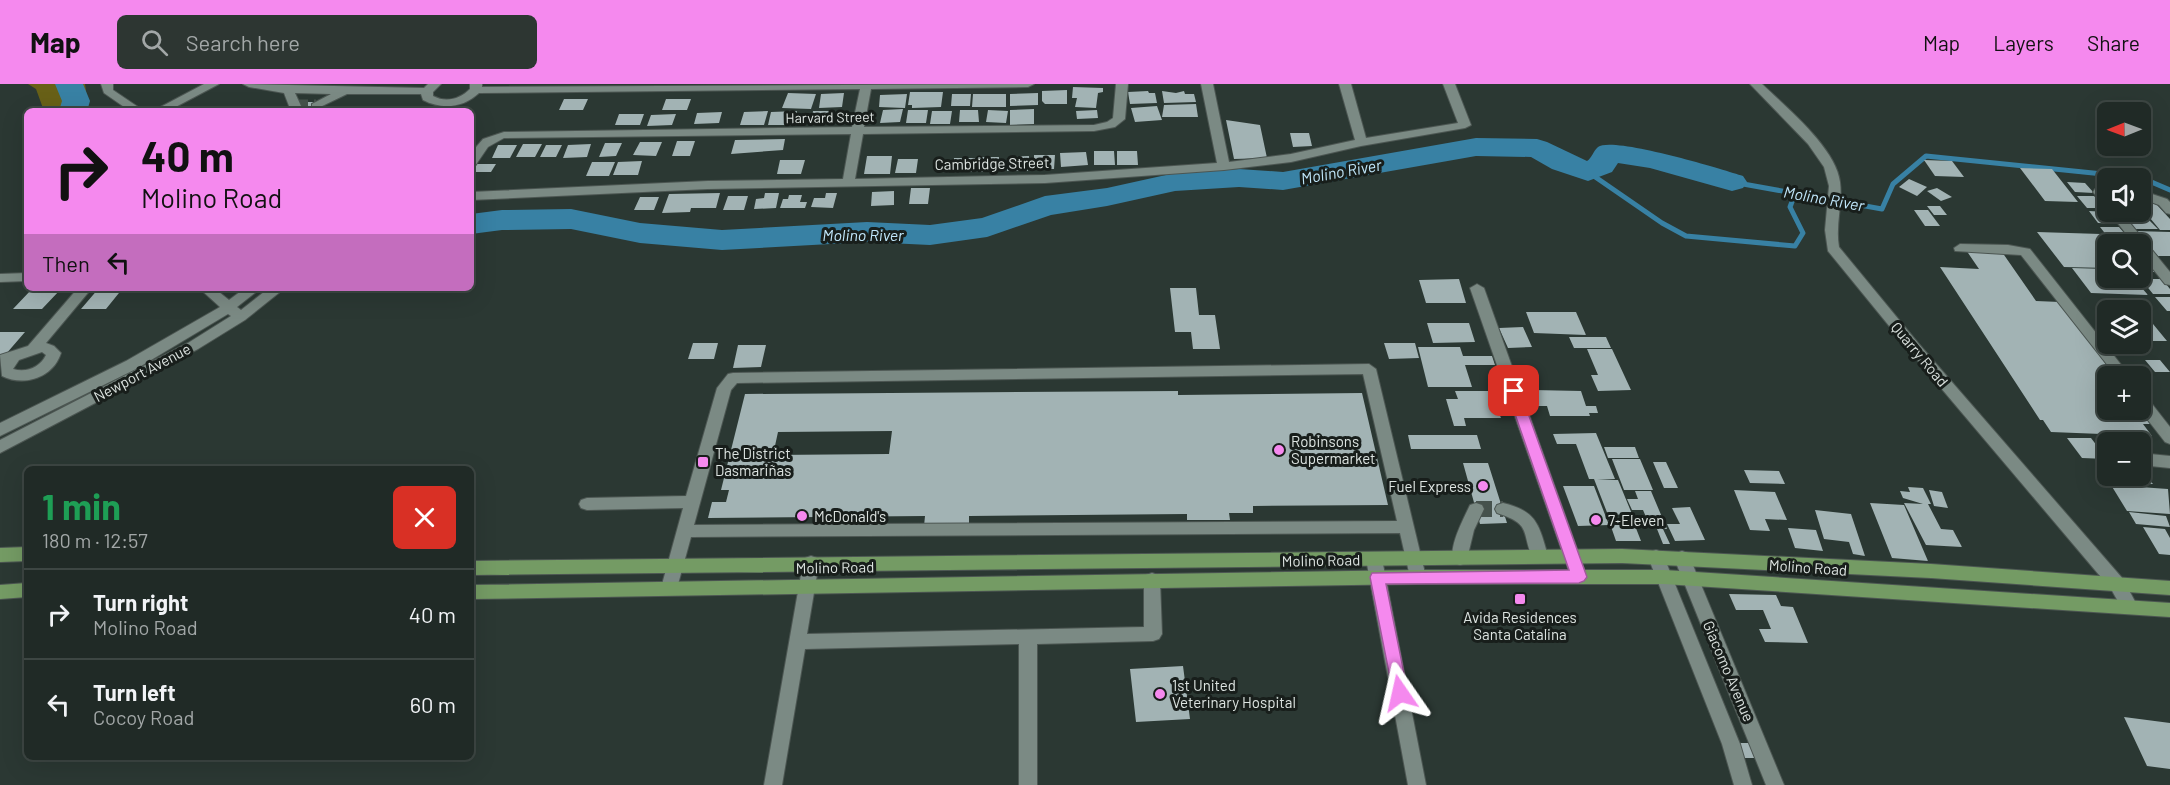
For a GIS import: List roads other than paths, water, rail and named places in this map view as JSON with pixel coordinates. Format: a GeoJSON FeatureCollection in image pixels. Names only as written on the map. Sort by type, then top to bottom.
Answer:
{"type":"FeatureCollection","features":[{"type":"Feature","properties":{"kind":"main road"},"geometry":{"type":"LineString","coordinates":[[0,555],[24,554]]}},
{"type":"Feature","properties":{"kind":"main road","name":"Molino Road"},"geometry":{"type":"LineString","coordinates":[[474,568],[1572,556],[1682,558],[1920,570],[2170,588]]}},
{"type":"Feature","properties":{"kind":"main road","name":"Molino Road"},"geometry":{"type":"LineString","coordinates":[[474,592],[1377,577],[1664,577],[2170,610]]}},
{"type":"Feature","properties":{"kind":"street"},"geometry":{"type":"LineString","coordinates":[[107,84],[108,91],[134,108]]}},
{"type":"Feature","properties":{"kind":"street"},"geometry":{"type":"LineString","coordinates":[[165,108],[213,84]]}},
{"type":"Feature","properties":{"kind":"street"},"geometry":{"type":"LineString","coordinates":[[249,84],[288,90],[346,90],[430,97],[442,103],[459,101]]}},
{"type":"Feature","properties":{"kind":"street"},"geometry":{"type":"LineString","coordinates":[[454,108],[476,87],[1028,84]]}},
{"type":"Feature","properties":{"kind":"street","name":"Harvard Street"},"geometry":{"type":"LineString","coordinates":[[474,158],[482,143],[504,135],[858,132],[1103,126],[1111,125],[1119,119],[1122,84]]}},
{"type":"Feature","properties":{"kind":"street"},"geometry":{"type":"LineString","coordinates":[[1208,84],[1224,166]]}},
{"type":"Feature","properties":{"kind":"street"},"geometry":{"type":"LineString","coordinates":[[1345,84],[1361,142]]}},
{"type":"Feature","properties":{"kind":"street","name":"Cambridge Street"},"geometry":{"type":"LineString","coordinates":[[474,196],[708,185],[1045,178],[1224,166],[1292,158],[1361,142],[1465,125],[1449,84]]}},
{"type":"Feature","properties":{"kind":"street","name":"Quarry Road"},"geometry":{"type":"LineString","coordinates":[[1756,84],[1822,154],[1834,178],[1830,237],[1833,248],[1927,363],[2117,584],[2130,607]]}},
{"type":"Feature","properties":{"kind":"street"},"geometry":{"type":"LineString","coordinates":[[848,183],[866,85]]}},
{"type":"Feature","properties":{"kind":"street"},"geometry":{"type":"LineString","coordinates":[[288,90],[296,106]]}},
{"type":"Feature","properties":{"kind":"street"},"geometry":{"type":"LineString","coordinates":[[316,106],[346,90]]}},
{"type":"Feature","properties":{"kind":"street"},"geometry":{"type":"LineString","coordinates":[[2151,198],[2163,202],[2170,210]]}},
{"type":"Feature","properties":{"kind":"street"},"geometry":{"type":"LineString","coordinates":[[2123,222],[2170,281]]}},
{"type":"Feature","properties":{"kind":"street"},"geometry":{"type":"LineString","coordinates":[[1960,248],[2020,250],[2030,256],[2115,366]]}},
{"type":"Feature","properties":{"kind":"street"},"geometry":{"type":"LineString","coordinates":[[0,269],[24,268]]}},
{"type":"Feature","properties":{"kind":"street"},"geometry":{"type":"LineString","coordinates":[[0,278],[24,278]]}},
{"type":"Feature","properties":{"kind":"street"},"geometry":{"type":"LineString","coordinates":[[1477,288],[1579,577]]}},
{"type":"Feature","properties":{"kind":"street"},"geometry":{"type":"LineString","coordinates":[[33,349],[82,291]]}},
{"type":"Feature","properties":{"kind":"street"},"geometry":{"type":"LineString","coordinates":[[210,291],[235,312]]}},
{"type":"Feature","properties":{"kind":"street","name":"Newport Avenue"},"geometry":{"type":"LineString","coordinates":[[0,447],[193,346],[235,312],[250,291]]}},
{"type":"Feature","properties":{"kind":"street","name":"Newport Avenue"},"geometry":{"type":"LineString","coordinates":[[0,430],[273,292]]}},
{"type":"Feature","properties":{"kind":"street"},"geometry":{"type":"LineString","coordinates":[[33,349],[51,350],[54,357],[39,371],[16,376],[10,375],[6,369],[6,359],[33,349]]}},
{"type":"Feature","properties":{"kind":"street"},"geometry":{"type":"LineString","coordinates":[[669,588],[724,388],[733,378],[741,376],[1369,369],[1418,577]]}},
{"type":"Feature","properties":{"kind":"street"},"geometry":{"type":"LineString","coordinates":[[2151,413],[2170,438]]}},
{"type":"Feature","properties":{"kind":"street"},"geometry":{"type":"LineString","coordinates":[[2151,460],[2170,462]]}},
{"type":"Feature","properties":{"kind":"street"},"geometry":{"type":"LineString","coordinates":[[587,504],[692,502]]}},
{"type":"Feature","properties":{"kind":"street"},"geometry":{"type":"LineString","coordinates":[[1460,558],[1466,530],[1476,509]]}},
{"type":"Feature","properties":{"kind":"street"},"geometry":{"type":"LineString","coordinates":[[1503,509],[1519,512],[1530,523],[1540,556]]}},
{"type":"Feature","properties":{"kind":"street"},"geometry":{"type":"LineString","coordinates":[[684,531],[1406,527]]}},
{"type":"Feature","properties":{"kind":"street","name":"Giacomo Avenue"},"geometry":{"type":"LineString","coordinates":[[1656,557],[1731,744],[1743,785]]}},
{"type":"Feature","properties":{"kind":"street","name":"Giacomo Avenue"},"geometry":{"type":"LineString","coordinates":[[1682,558],[1775,785]]}},
{"type":"Feature","properties":{"kind":"street"},"geometry":{"type":"LineString","coordinates":[[1374,559],[1417,785]]}},
{"type":"Feature","properties":{"kind":"street"},"geometry":{"type":"LineString","coordinates":[[773,785],[812,563]]}},
{"type":"Feature","properties":{"kind":"street"},"geometry":{"type":"LineString","coordinates":[[797,642],[1153,634],[1152,580]]}},
{"type":"Feature","properties":{"kind":"street"},"geometry":{"type":"LineString","coordinates":[[1028,637],[1028,785]]}},
{"type":"Feature","properties":{"kind":"waterway","name":"Molino River"},"geometry":{"type":"LineString","coordinates":[[69,84],[76,101],[74,108]]}},
{"type":"Feature","properties":{"kind":"waterway","name":"Molino River"},"geometry":{"type":"LineString","coordinates":[[474,224],[502,220],[571,219],[640,233],[722,240],[867,232],[930,235],[987,227],[1045,206],[1107,197],[1175,182],[1239,178],[1283,181],[1476,147],[1537,148],[1563,163],[1588,172],[1601,166],[1609,153],[1653,160],[1732,182]]}},
{"type":"Feature","properties":{"kind":"waterway","name":"Molino River"},"geometry":{"type":"LineString","coordinates":[[1732,182],[1882,209],[1893,184],[1926,156],[2142,178],[2170,190]]}},
{"type":"Feature","properties":{"kind":"waterway"},"geometry":{"type":"LineString","coordinates":[[1588,172],[1662,223],[1686,236],[1795,246],[1803,233],[1790,207],[1793,199],[1809,198]]}},
{"type":"Feature","properties":{"kind":"tunnel"},"geometry":{"type":"LineString","coordinates":[[295,106],[316,106]]}},
{"type":"Feature","properties":{"kind":"tunnel"},"geometry":{"type":"LineString","coordinates":[[1476,509],[1503,509]]}},
{"type":"Feature","properties":{"kind":"place","name":"Robinsons Supermarket"},"geometry":{"type":"Point","coordinates":[1279,450]}},
{"type":"Feature","properties":{"kind":"place","name":"The District Dasmariñas"},"geometry":{"type":"Point","coordinates":[703,462]}},
{"type":"Feature","properties":{"kind":"place","name":"Fuel Express"},"geometry":{"type":"Point","coordinates":[1483,486]}},
{"type":"Feature","properties":{"kind":"place","name":"McDonald's"},"geometry":{"type":"Point","coordinates":[802,516]}},
{"type":"Feature","properties":{"kind":"place","name":"7-Eleven"},"geometry":{"type":"Point","coordinates":[1596,520]}},
{"type":"Feature","properties":{"kind":"place","name":"Avida Residences Santa Catalina"},"geometry":{"type":"Point","coordinates":[1520,599]}},
{"type":"Feature","properties":{"kind":"place","name":"1st United Veterinary Hospital"},"geometry":{"type":"Point","coordinates":[1160,694]}}]}
